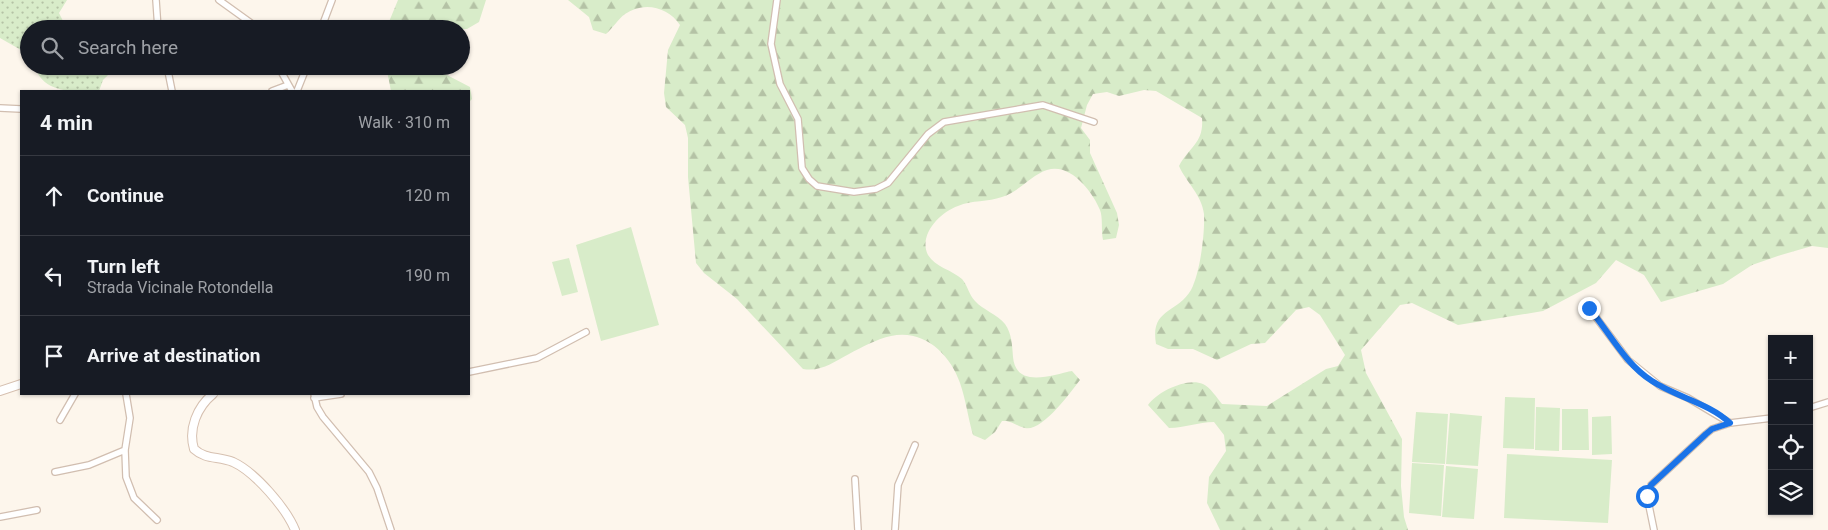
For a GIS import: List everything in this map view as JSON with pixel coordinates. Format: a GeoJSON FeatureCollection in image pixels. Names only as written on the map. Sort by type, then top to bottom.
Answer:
{"type":"FeatureCollection","features":[{"type":"Feature","properties":{"kind":"street"},"geometry":{"type":"LineString","coordinates":[[156,0],[157,20]]}},
{"type":"Feature","properties":{"kind":"street"},"geometry":{"type":"LineString","coordinates":[[220,0],[247,20]]}},
{"type":"Feature","properties":{"kind":"street"},"geometry":{"type":"LineString","coordinates":[[324,20],[332,0]]}},
{"type":"Feature","properties":{"kind":"street"},"geometry":{"type":"LineString","coordinates":[[777,0],[770,44],[780,84],[798,120],[802,168],[809,179],[818,186],[854,192],[876,189],[888,183],[928,134],[944,122],[1043,105],[1094,122]]}},
{"type":"Feature","properties":{"kind":"street"},"geometry":{"type":"LineString","coordinates":[[169,75],[172,90]]}},
{"type":"Feature","properties":{"kind":"street"},"geometry":{"type":"LineString","coordinates":[[283,75],[290,88]]}},
{"type":"Feature","properties":{"kind":"street"},"geometry":{"type":"LineString","coordinates":[[297,90],[303,75]]}},
{"type":"Feature","properties":{"kind":"street"},"geometry":{"type":"LineString","coordinates":[[0,108],[20,109]]}},
{"type":"Feature","properties":{"kind":"street"},"geometry":{"type":"LineString","coordinates":[[1589,308],[1628,360],[1650,380],[1688,398],[1730,423]]}},
{"type":"Feature","properties":{"kind":"street"},"geometry":{"type":"LineString","coordinates":[[470,372],[537,358],[586,332]]}},
{"type":"Feature","properties":{"kind":"street"},"geometry":{"type":"LineString","coordinates":[[0,391],[20,384]]}},
{"type":"Feature","properties":{"kind":"street"},"geometry":{"type":"LineString","coordinates":[[60,420],[74,395]]}},
{"type":"Feature","properties":{"kind":"street"},"geometry":{"type":"LineString","coordinates":[[126,395],[130,418],[124,463],[129,489],[134,498],[157,520]]}},
{"type":"Feature","properties":{"kind":"street"},"geometry":{"type":"LineString","coordinates":[[212,395],[198,412],[192,428],[194,449],[206,458],[235,463],[253,475],[284,511],[295,530]]}},
{"type":"Feature","properties":{"kind":"street"},"geometry":{"type":"LineString","coordinates":[[328,395],[314,396],[322,417],[369,472],[377,488],[391,530]]}},
{"type":"Feature","properties":{"kind":"street"},"geometry":{"type":"LineString","coordinates":[[1813,407],[1828,402]]}},
{"type":"Feature","properties":{"kind":"street"},"geometry":{"type":"LineString","coordinates":[[1654,530],[1647,496],[1651,485],[1712,429],[1730,423],[1768,418]]}},
{"type":"Feature","properties":{"kind":"street"},"geometry":{"type":"LineString","coordinates":[[895,530],[898,485],[915,445]]}},
{"type":"Feature","properties":{"kind":"street"},"geometry":{"type":"LineString","coordinates":[[55,472],[89,465],[125,450]]}},
{"type":"Feature","properties":{"kind":"street"},"geometry":{"type":"LineString","coordinates":[[855,479],[858,530]]}},
{"type":"Feature","properties":{"kind":"street"},"geometry":{"type":"LineString","coordinates":[[0,517],[36,510]]}},
{"type":"Feature","properties":{"kind":"green space"},"geometry":{"type":"Polygon","coordinates":[[[0,0],[67,0],[59,13],[62,20],[20,20],[20,49],[0,38],[0,0]]]}},
{"type":"Feature","properties":{"kind":"green space"},"geometry":{"type":"Polygon","coordinates":[[[398,0],[486,0],[479,22],[470,27],[470,20],[390,20],[398,0]]]}},
{"type":"Feature","properties":{"kind":"green space"},"geometry":{"type":"Polygon","coordinates":[[[568,0],[1828,0],[1828,248],[1812,246],[1781,255],[1752,265],[1723,284],[1661,302],[1644,275],[1616,260],[1596,283],[1543,311],[1458,325],[1412,303],[1400,305],[1361,350],[1366,373],[1402,439],[1401,486],[1404,517],[1408,530],[1220,530],[1207,503],[1209,477],[1226,451],[1224,435],[1214,422],[1169,428],[1148,405],[1158,395],[1173,387],[1196,382],[1208,388],[1222,404],[1267,406],[1326,369],[1338,366],[1345,355],[1320,315],[1309,307],[1296,310],[1265,343],[1251,344],[1217,360],[1193,349],[1168,349],[1156,344],[1155,332],[1157,324],[1166,312],[1179,304],[1191,290],[1199,264],[1204,232],[1203,207],[1179,166],[1199,139],[1202,118],[1156,91],[1144,90],[1119,96],[1107,92],[1093,94],[1087,105],[1081,128],[1090,140],[1090,153],[1117,213],[1119,225],[1116,238],[1103,240],[1101,213],[1092,195],[1080,180],[1072,174],[1056,169],[1041,172],[1008,195],[991,200],[963,204],[951,209],[932,225],[926,240],[928,255],[935,263],[962,279],[975,301],[1005,324],[1010,336],[1016,367],[1021,373],[1028,377],[1036,378],[1072,371],[1080,380],[1070,394],[1039,424],[1032,428],[1025,428],[1009,421],[1002,421],[995,432],[985,440],[973,435],[962,389],[950,362],[925,340],[914,336],[891,336],[870,343],[822,368],[803,369],[737,299],[704,273],[696,263],[688,177],[688,138],[685,125],[666,107],[664,93],[668,50],[680,25],[662,10],[648,7],[632,10],[625,14],[606,34],[593,30],[589,17],[568,0]]]}},
{"type":"Feature","properties":{"kind":"green space"},"geometry":{"type":"Polygon","coordinates":[[[39,75],[108,75],[103,80],[99,90],[66,90],[53,87],[39,75]]]}},
{"type":"Feature","properties":{"kind":"green space"},"geometry":{"type":"Polygon","coordinates":[[[388,75],[447,75],[470,87],[472,99],[470,101],[470,90],[391,90],[388,75]]]}},
{"type":"Feature","properties":{"kind":"green space"},"geometry":{"type":"Polygon","coordinates":[[[631,227],[659,325],[601,341],[576,245],[631,227]]]}},
{"type":"Feature","properties":{"kind":"green space"},"geometry":{"type":"Polygon","coordinates":[[[569,258],[578,292],[562,296],[552,262],[569,258]]]}},
{"type":"Feature","properties":{"kind":"green space"},"geometry":{"type":"Polygon","coordinates":[[[1505,397],[1535,398],[1534,449],[1503,448],[1505,397]]]}},
{"type":"Feature","properties":{"kind":"green space"},"geometry":{"type":"Polygon","coordinates":[[[1536,407],[1560,408],[1559,451],[1535,450],[1536,407]]]}},
{"type":"Feature","properties":{"kind":"green space"},"geometry":{"type":"Polygon","coordinates":[[[1562,409],[1588,409],[1589,450],[1562,450],[1562,409]]]}},
{"type":"Feature","properties":{"kind":"green space"},"geometry":{"type":"Polygon","coordinates":[[[1416,412],[1448,414],[1445,464],[1412,462],[1416,412]]]}},
{"type":"Feature","properties":{"kind":"green space"},"geometry":{"type":"Polygon","coordinates":[[[1450,413],[1482,416],[1478,466],[1446,464],[1450,413]]]}},
{"type":"Feature","properties":{"kind":"green space"},"geometry":{"type":"Polygon","coordinates":[[[1611,416],[1612,454],[1592,455],[1592,417],[1611,416]]]}},
{"type":"Feature","properties":{"kind":"green space"},"geometry":{"type":"Polygon","coordinates":[[[1507,454],[1612,460],[1608,523],[1504,518],[1507,454]]]}},
{"type":"Feature","properties":{"kind":"green space"},"geometry":{"type":"Polygon","coordinates":[[[1412,463],[1444,465],[1441,516],[1409,513],[1412,463]]]}},
{"type":"Feature","properties":{"kind":"green space"},"geometry":{"type":"Polygon","coordinates":[[[1446,466],[1478,469],[1474,519],[1442,517],[1446,466]]]}},
{"type":"Feature","properties":{"kind":"route"},"geometry":{"type":"LineString","coordinates":[[1589,308],[1606,328],[1628,360],[1650,380],[1688,398],[1730,423],[1712,429],[1706,434],[1651,485],[1647,496]]}}]}
